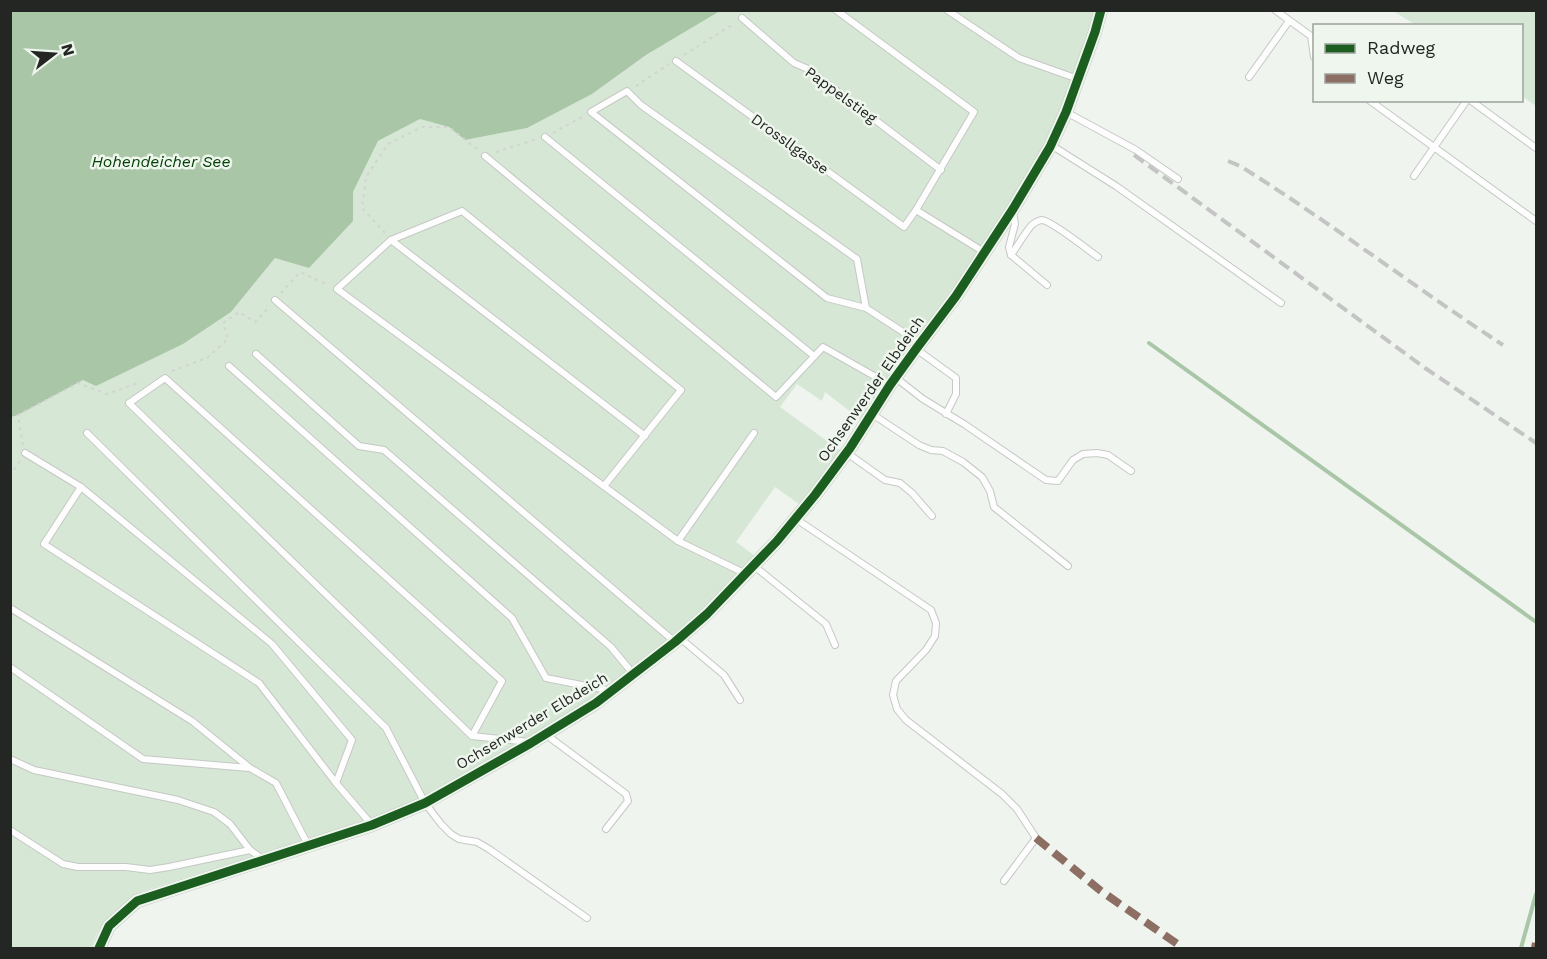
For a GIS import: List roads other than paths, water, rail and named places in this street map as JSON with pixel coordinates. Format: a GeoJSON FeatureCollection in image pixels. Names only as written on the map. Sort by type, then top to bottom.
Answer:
{"type":"FeatureCollection","features":[{"type":"Feature","properties":{"kind":"street","name":"Ochsenwerder Elbdeich"},"geometry":{"type":"LineString","coordinates":[[99,948],[109,926],[137,901],[372,825],[425,802],[531,743],[613,691],[707,614],[795,519],[846,453],[893,381],[956,296],[1013,209],[1051,145],[1066,112],[1101,10]]}},
{"type":"Feature","properties":{"kind":"lane"},"geometry":{"type":"LineString","coordinates":[[836,10],[974,112],[916,210],[984,252]]}},
{"type":"Feature","properties":{"kind":"lane"},"geometry":{"type":"LineString","coordinates":[[947,10],[1019,58],[1079,79]]}},
{"type":"Feature","properties":{"kind":"lane"},"geometry":{"type":"LineString","coordinates":[[1275,10],[1311,36],[1313,50]]}},
{"type":"Feature","properties":{"kind":"lane","name":"Pappelstieg"},"geometry":{"type":"LineString","coordinates":[[742,18],[794,63],[808,69],[941,170]]}},
{"type":"Feature","properties":{"kind":"lane"},"geometry":{"type":"LineString","coordinates":[[1249,77],[1289,21]]}},
{"type":"Feature","properties":{"kind":"lane","name":"Drossllgasse"},"geometry":{"type":"LineString","coordinates":[[676,61],[904,227],[916,210]]}},
{"type":"Feature","properties":{"kind":"lane"},"geometry":{"type":"LineString","coordinates":[[867,308],[857,259],[641,105],[627,91],[591,112],[827,298],[867,308],[956,378],[956,394],[946,414]]}},
{"type":"Feature","properties":{"kind":"lane"},"geometry":{"type":"LineString","coordinates":[[1372,102],[1536,221]]}},
{"type":"Feature","properties":{"kind":"lane"},"geometry":{"type":"LineString","coordinates":[[1414,176],[1467,102]]}},
{"type":"Feature","properties":{"kind":"lane"},"geometry":{"type":"LineString","coordinates":[[1471,102],[1536,148]]}},
{"type":"Feature","properties":{"kind":"lane"},"geometry":{"type":"LineString","coordinates":[[1066,112],[1136,150],[1178,179]]}},
{"type":"Feature","properties":{"kind":"lane"},"geometry":{"type":"LineString","coordinates":[[545,137],[814,356]]}},
{"type":"Feature","properties":{"kind":"lane"},"geometry":{"type":"LineString","coordinates":[[1051,145],[1116,186],[1281,303]]}},
{"type":"Feature","properties":{"kind":"lane"},"geometry":{"type":"LineString","coordinates":[[485,156],[776,397],[823,347],[893,381],[964,424],[1046,480],[1058,481],[1073,460],[1083,454],[1108,455],[1131,471]]}},
{"type":"Feature","properties":{"kind":"lane"},"geometry":{"type":"LineString","coordinates":[[1013,209],[1015,224],[1009,247],[1011,255],[1047,285]]}},
{"type":"Feature","properties":{"kind":"lane"},"geometry":{"type":"LineString","coordinates":[[604,486],[681,390],[462,211],[391,240],[337,289],[678,541],[750,570],[826,624],[835,645]]}},
{"type":"Feature","properties":{"kind":"lane"},"geometry":{"type":"LineString","coordinates":[[1011,255],[1031,225],[1043,220],[1098,257]]}},
{"type":"Feature","properties":{"kind":"lane"},"geometry":{"type":"LineString","coordinates":[[391,240],[645,436]]}},
{"type":"Feature","properties":{"kind":"lane"},"geometry":{"type":"LineString","coordinates":[[275,300],[678,640],[724,675],[740,700]]}},
{"type":"Feature","properties":{"kind":"lane"},"geometry":{"type":"LineString","coordinates":[[256,354],[359,446],[384,450],[611,647],[634,675]]}},
{"type":"Feature","properties":{"kind":"lane"},"geometry":{"type":"LineString","coordinates":[[229,366],[512,618],[546,678],[613,691]]}},
{"type":"Feature","properties":{"kind":"lane"},"geometry":{"type":"LineString","coordinates":[[472,736],[502,681],[165,378],[129,403],[472,736],[531,743]]}},
{"type":"Feature","properties":{"kind":"lane"},"geometry":{"type":"LineString","coordinates":[[872,414],[919,445],[950,454],[982,477],[990,491],[994,507],[1068,566]]}},
{"type":"Feature","properties":{"kind":"lane"},"geometry":{"type":"LineString","coordinates":[[87,433],[386,728],[425,802],[451,834],[459,840],[477,842],[489,849],[587,918]]}},
{"type":"Feature","properties":{"kind":"lane"},"geometry":{"type":"LineString","coordinates":[[678,541],[754,433]]}},
{"type":"Feature","properties":{"kind":"lane"},"geometry":{"type":"LineString","coordinates":[[25,453],[81,487],[272,644],[352,740],[336,783]]}},
{"type":"Feature","properties":{"kind":"lane"},"geometry":{"type":"LineString","coordinates":[[846,453],[885,480],[900,483],[932,516]]}},
{"type":"Feature","properties":{"kind":"lane"},"geometry":{"type":"LineString","coordinates":[[81,487],[44,544],[260,683],[336,783],[372,825]]}},
{"type":"Feature","properties":{"kind":"lane"},"geometry":{"type":"LineString","coordinates":[[795,519],[931,610],[936,622],[935,636],[926,650],[896,681],[893,695],[897,709],[906,720],[1002,794],[1017,809],[1036,838],[1004,881]]}},
{"type":"Feature","properties":{"kind":"lane"},"geometry":{"type":"LineString","coordinates":[[10,611],[12,609],[192,721],[250,768],[276,783],[308,846]]}},
{"type":"Feature","properties":{"kind":"lane"},"geometry":{"type":"LineString","coordinates":[[10,667],[143,759],[250,768]]}},
{"type":"Feature","properties":{"kind":"lane"},"geometry":{"type":"LineString","coordinates":[[544,734],[626,794],[628,801],[606,829]]}},
{"type":"Feature","properties":{"kind":"lane"},"geometry":{"type":"LineString","coordinates":[[10,759],[34,770],[178,800],[214,812],[230,824],[250,850],[264,860]]}},
{"type":"Feature","properties":{"kind":"lane"},"geometry":{"type":"LineString","coordinates":[[10,830],[63,864],[78,867],[126,867],[150,870],[250,850]]}},
{"type":"Feature","properties":{"kind":"water","name":"Hohendeicher See"},"geometry":{"type":"Polygon","coordinates":[[[11,10],[720,11],[646,55],[592,94],[527,128],[465,140],[449,127],[420,119],[378,141],[353,192],[353,221],[309,268],[275,258],[231,312],[183,344],[96,386],[83,380],[11,417],[11,10]]]}},
{"type":"Feature","properties":{"kind":"waterway"},"geometry":{"type":"LineString","coordinates":[[1149,343],[1536,622]]}},
{"type":"Feature","properties":{"kind":"waterway"},"geometry":{"type":"LineString","coordinates":[[1521,948],[1536,894]]}},
{"type":"Feature","properties":{"kind":"railway"},"geometry":{"type":"LineString","coordinates":[[1134,155],[1425,368],[1536,443]]}},
{"type":"Feature","properties":{"kind":"railway"},"geometry":{"type":"LineString","coordinates":[[1228,161],[1240,166],[1307,209],[1503,345]]}}]}
